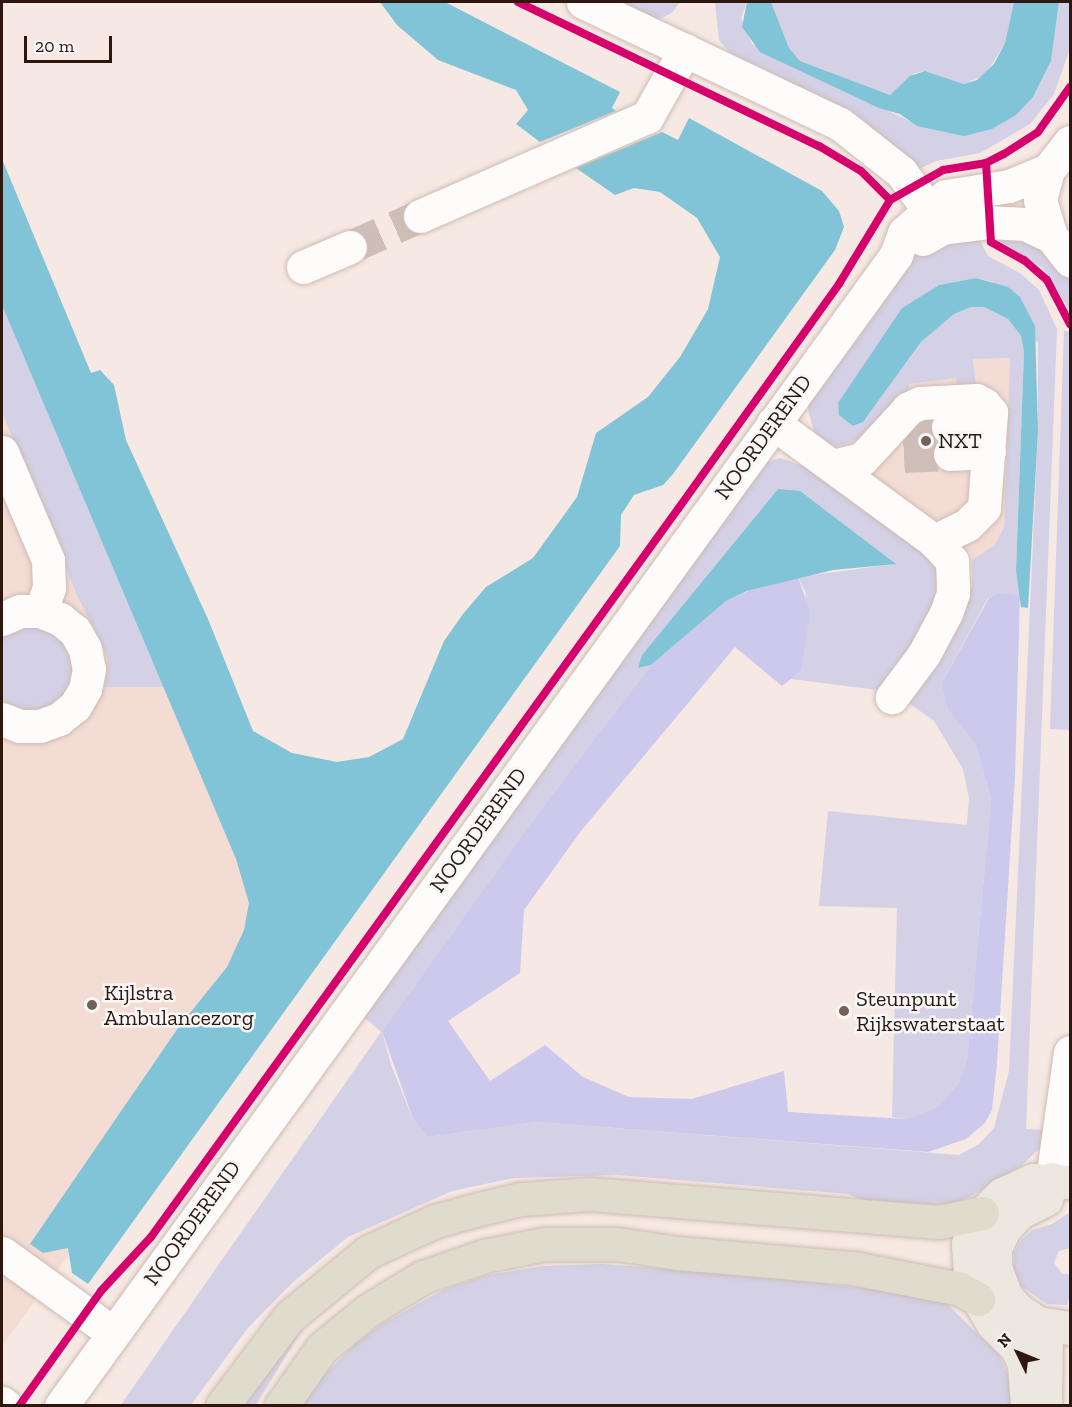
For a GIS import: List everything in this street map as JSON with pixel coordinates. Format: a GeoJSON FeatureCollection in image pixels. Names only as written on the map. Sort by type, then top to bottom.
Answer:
{"type":"FeatureCollection","features":[{"type":"Feature","properties":{"kind":"highway"},"geometry":{"type":"LineString","coordinates":[[222,1406],[290,1317],[368,1252],[435,1221],[489,1207],[521,1199],[590,1194],[939,1222],[982,1213]]}},
{"type":"Feature","properties":{"kind":"highway"},"geometry":{"type":"LineString","coordinates":[[281,1406],[322,1348],[367,1311],[423,1277],[484,1256],[545,1244],[617,1244],[677,1253],[853,1268],[960,1289],[983,1285]]}},
{"type":"Feature","properties":{"kind":"main road"},"geometry":{"type":"LineString","coordinates":[[1028,1406],[1026,1370],[1012,1342],[992,1323],[983,1285],[969,1244],[982,1213],[1008,1190],[1033,1180],[1061,1181]]}},
{"type":"Feature","properties":{"kind":"main road"},"geometry":{"type":"LineString","coordinates":[[983,1285],[995,1267],[996,1243],[1019,1213],[1046,1199],[1061,1181]]}},
{"type":"Feature","properties":{"kind":"main road"},"geometry":{"type":"LineString","coordinates":[[983,1285],[1038,1323],[1071,1328]]}},
{"type":"Feature","properties":{"kind":"main road"},"geometry":{"type":"LineString","coordinates":[[1038,1323],[1046,1338],[1045,1406]]}},
{"type":"Feature","properties":{"kind":"street"},"geometry":{"type":"LineString","coordinates":[[583,2],[840,124],[889,160],[935,218],[1012,222],[1061,248]]}},
{"type":"Feature","properties":{"kind":"street"},"geometry":{"type":"LineString","coordinates":[[420,216],[647,117],[685,50]]}},
{"type":"Feature","properties":{"kind":"street"},"geometry":{"type":"LineString","coordinates":[[1061,248],[1040,200],[1048,170],[1071,142]]}},
{"type":"Feature","properties":{"kind":"street","name":"NOORDEREND"},"geometry":{"type":"LineString","coordinates":[[61,1406],[896,255],[904,233],[935,218],[953,194],[1009,186],[1048,170]]}},
{"type":"Feature","properties":{"kind":"street"},"geometry":{"type":"LineString","coordinates":[[303,267],[351,247]]}},
{"type":"Feature","properties":{"kind":"street"},"geometry":{"type":"LineString","coordinates":[[847,462],[899,438],[909,408],[920,403],[976,400],[991,412],[984,508],[968,525],[934,542]]}},
{"type":"Feature","properties":{"kind":"street"},"geometry":{"type":"LineString","coordinates":[[773,423],[847,462],[952,561],[953,593],[924,654],[892,697]]}},
{"type":"Feature","properties":{"kind":"street"},"geometry":{"type":"LineString","coordinates":[[949,440],[990,438]]}},
{"type":"Feature","properties":{"kind":"street"},"geometry":{"type":"LineString","coordinates":[[2,452],[48,560],[48,588],[40,611]]}},
{"type":"Feature","properties":{"kind":"street"},"geometry":{"type":"LineString","coordinates":[[2,619],[20,612],[40,611],[60,619],[75,631],[85,649],[88,669],[85,689],[75,706],[60,719],[40,726],[20,726],[2,719]]}},
{"type":"Feature","properties":{"kind":"street"},"geometry":{"type":"LineString","coordinates":[[1061,1181],[1071,1052]]}},
{"type":"Feature","properties":{"kind":"street"},"geometry":{"type":"LineString","coordinates":[[2,1253],[112,1333]]}},
{"type":"Feature","properties":{"kind":"street"},"geometry":{"type":"LineString","coordinates":[[2,1403],[6,1406]]}},
{"type":"Feature","properties":{"kind":"shaded area"},"geometry":{"type":"Polygon","coordinates":[[[380,2],[445,2],[620,92],[612,108],[616,111],[540,142],[516,124],[528,110],[516,90],[438,60],[397,25],[380,2]]]}},
{"type":"Feature","properties":{"kind":"shaded area"},"geometry":{"type":"Polygon","coordinates":[[[611,2],[680,2],[672,13],[658,20],[611,2]]]}},
{"type":"Feature","properties":{"kind":"shaded area"},"geometry":{"type":"Polygon","coordinates":[[[715,2],[747,2],[741,18],[752,44],[909,121],[1033,97],[1051,61],[1059,2],[1070,2],[1070,48],[1054,94],[1030,124],[980,153],[936,161],[917,170],[736,60],[719,40],[715,2]]]}},
{"type":"Feature","properties":{"kind":"shaded area"},"geometry":{"type":"Polygon","coordinates":[[[747,2],[771,2],[789,48],[800,61],[890,95],[910,76],[925,71],[964,84],[977,80],[994,64],[1005,43],[1014,2],[1059,2],[1051,61],[1033,97],[1016,115],[992,129],[964,136],[917,126],[900,114],[879,108],[760,52],[742,27],[747,2]]]}},
{"type":"Feature","properties":{"kind":"shaded area"},"geometry":{"type":"Polygon","coordinates":[[[771,2],[1014,2],[1005,43],[985,75],[964,84],[925,71],[915,73],[890,95],[800,61],[789,48],[771,2]]]}},
{"type":"Feature","properties":{"kind":"shaded area"},"geometry":{"type":"Polygon","coordinates":[[[689,118],[822,191],[839,211],[844,227],[835,250],[673,474],[663,485],[634,495],[621,515],[620,546],[88,1284],[72,1273],[68,1248],[43,1253],[30,1244],[178,1028],[227,967],[244,930],[249,903],[236,859],[2,305],[2,159],[91,373],[100,370],[114,385],[126,440],[208,619],[253,731],[292,753],[337,762],[369,757],[403,739],[444,641],[463,614],[486,587],[533,558],[577,497],[596,433],[648,397],[680,357],[708,309],[720,257],[697,218],[660,192],[634,188],[615,195],[576,168],[662,132],[678,140],[689,118]]]}},
{"type":"Feature","properties":{"kind":"shaded area"},"geometry":{"type":"Polygon","coordinates":[[[2,222],[299,940],[2,1346],[2,222]]]}},
{"type":"Feature","properties":{"kind":"shaded area"},"geometry":{"type":"Polygon","coordinates":[[[1002,231],[1033,242],[1070,280],[1070,311],[1044,269],[995,238],[1002,231]]]}},
{"type":"Feature","properties":{"kind":"shaded area"},"geometry":{"type":"Polygon","coordinates":[[[976,233],[988,256],[1021,274],[1039,290],[1057,329],[1026,1129],[1049,1130],[1042,1146],[1022,1165],[968,1198],[949,1204],[877,1206],[848,1194],[618,1175],[514,1178],[452,1191],[348,1237],[293,1282],[247,1329],[191,1405],[120,1406],[381,1032],[364,1017],[753,473],[766,462],[780,458],[814,470],[927,552],[938,571],[934,610],[889,678],[877,690],[791,679],[801,671],[806,593],[798,577],[894,564],[778,489],[642,655],[639,668],[651,665],[538,813],[382,1031],[391,1065],[413,1119],[428,1137],[537,1122],[959,1155],[979,1144],[994,1128],[1009,1071],[1038,431],[1038,343],[993,282],[976,278],[939,285],[902,308],[853,426],[863,422],[921,342],[954,314],[971,307],[984,307],[1008,319],[1021,336],[1024,352],[1016,571],[1020,595],[998,593],[988,598],[941,684],[948,710],[976,745],[991,800],[967,1060],[959,1082],[939,1106],[906,1119],[892,1117],[897,908],[819,906],[828,811],[967,825],[969,798],[963,769],[934,721],[906,701],[950,641],[972,586],[972,560],[995,545],[1004,527],[1010,358],[973,359],[976,386],[957,388],[956,378],[909,384],[909,392],[898,394],[871,433],[841,446],[830,445],[815,435],[808,410],[809,399],[908,259],[918,251],[976,233]]]}},
{"type":"Feature","properties":{"kind":"shaded area"},"geometry":{"type":"Polygon","coordinates":[[[976,278],[1008,287],[1020,297],[1035,326],[1038,431],[1028,608],[1021,607],[1016,571],[1024,352],[1021,336],[1008,319],[984,307],[971,307],[954,314],[921,342],[863,422],[853,426],[839,415],[838,403],[902,308],[939,285],[976,278]]]}},
{"type":"Feature","properties":{"kind":"shaded area"},"geometry":{"type":"Polygon","coordinates":[[[2,305],[164,687],[104,687],[108,659],[77,595],[2,412],[2,305]]]}},
{"type":"Feature","properties":{"kind":"shaded area"},"geometry":{"type":"Polygon","coordinates":[[[1064,331],[1070,331],[1070,730],[1050,729],[1064,331]]]}},
{"type":"Feature","properties":{"kind":"shaded area"},"geometry":{"type":"Polygon","coordinates":[[[1010,358],[1004,527],[995,545],[972,560],[971,553],[822,442],[871,433],[908,384],[956,378],[976,385],[973,359],[1010,358]]]}},
{"type":"Feature","properties":{"kind":"shaded area"},"geometry":{"type":"Polygon","coordinates":[[[778,489],[800,491],[896,564],[833,570],[747,591],[726,601],[651,665],[638,668],[642,655],[778,489]]]}},
{"type":"Feature","properties":{"kind":"shaded area"},"geometry":{"type":"Polygon","coordinates":[[[798,577],[810,611],[801,671],[782,686],[735,647],[581,831],[524,910],[520,973],[448,1021],[490,1081],[545,1045],[583,1077],[629,1097],[692,1099],[784,1071],[788,1112],[906,1119],[939,1106],[959,1082],[967,1060],[991,800],[976,745],[948,710],[941,684],[989,598],[998,593],[1020,595],[1015,776],[997,1063],[992,1110],[985,1123],[966,1139],[928,1152],[537,1122],[428,1137],[413,1119],[382,1031],[538,813],[651,665],[726,601],[753,589],[798,577]]]}},
{"type":"Feature","properties":{"kind":"shaded area"},"geometry":{"type":"Polygon","coordinates":[[[30,626],[43,627],[65,642],[75,667],[67,692],[47,709],[20,710],[2,699],[2,638],[30,626]]]}},
{"type":"Feature","properties":{"kind":"shaded area"},"geometry":{"type":"Polygon","coordinates":[[[1070,1212],[1070,1248],[1059,1251],[1054,1263],[1062,1274],[1070,1274],[1070,1295],[1067,1305],[1047,1304],[1021,1286],[1014,1270],[1014,1253],[1021,1240],[1033,1230],[1052,1224],[1070,1212]]]}},
{"type":"Feature","properties":{"kind":"shaded area"},"geometry":{"type":"Polygon","coordinates":[[[601,1264],[730,1273],[897,1292],[944,1301],[999,1355],[1011,1382],[1011,1406],[302,1406],[317,1382],[354,1345],[382,1324],[439,1292],[483,1276],[543,1266],[601,1264]]]}},
{"type":"Feature","properties":{"kind":"shaded area"},"geometry":{"type":"Polygon","coordinates":[[[301,1331],[256,1405],[239,1406],[265,1369],[301,1331]]]}},
{"type":"Feature","properties":{"kind":"tunnel"},"geometry":{"type":"LineString","coordinates":[[350,247],[420,216]]}},
{"type":"Feature","properties":{"kind":"tunnel"},"geometry":{"type":"LineString","coordinates":[[902,429],[948,427]]}},
{"type":"Feature","properties":{"kind":"tunnel"},"geometry":{"type":"LineString","coordinates":[[904,456],[950,454]]}},
{"type":"Feature","properties":{"kind":"cycle path"},"geometry":{"type":"LineString","coordinates":[[518,2],[819,146],[861,171],[890,200]]}},
{"type":"Feature","properties":{"kind":"cycle path"},"geometry":{"type":"LineString","coordinates":[[19,1406],[101,1291],[151,1237],[678,509],[839,284],[890,200],[943,170],[986,163],[1004,154],[1038,132],[1070,87]]}},
{"type":"Feature","properties":{"kind":"cycle path"},"geometry":{"type":"LineString","coordinates":[[986,163],[991,242],[1024,260],[1047,280],[1070,324]]}},
{"type":"Feature","properties":{"kind":"place","name":"NXT"},"geometry":{"type":"Point","coordinates":[926,441]}},
{"type":"Feature","properties":{"kind":"place","name":"Kijlstra Ambulancezorg"},"geometry":{"type":"Point","coordinates":[92,1005]}},
{"type":"Feature","properties":{"kind":"place","name":"Steunpunt Rijkswaterstaat"},"geometry":{"type":"Point","coordinates":[844,1011]}}]}
